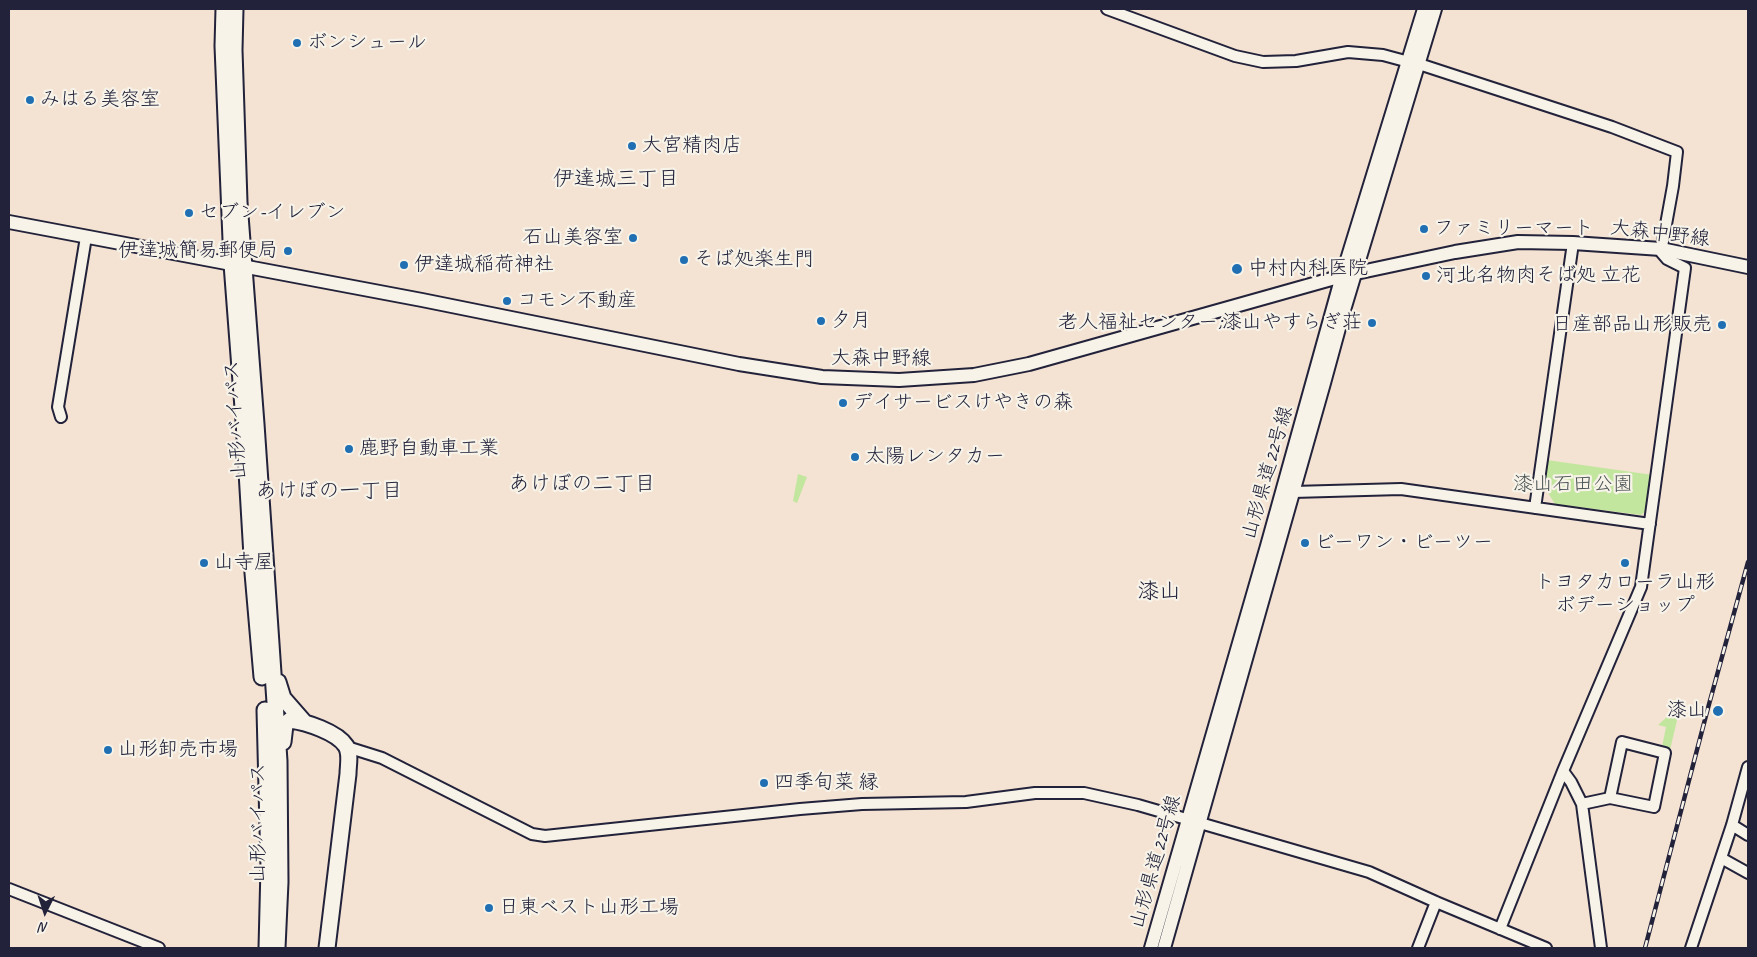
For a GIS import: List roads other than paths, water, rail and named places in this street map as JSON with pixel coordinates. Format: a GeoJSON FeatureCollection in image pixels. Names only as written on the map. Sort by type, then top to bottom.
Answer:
{"type":"FeatureCollection","features":[{"type":"Feature","properties":{"kind":"highway","name":"山形バイパス"},"geometry":{"type":"LineString","coordinates":[[224,9],[224,56],[238,265],[266,575],[279,761],[280,882],[277,948]]}},
{"type":"Feature","properties":{"kind":"highway","name":"山形バイパス"},"geometry":{"type":"LineString","coordinates":[[235,9],[238,265],[244,421],[253,573],[266,714],[269,867],[267,948]]}},
{"type":"Feature","properties":{"kind":"highway"},"geometry":{"type":"LineString","coordinates":[[266,575],[272,604],[279,688],[283,698],[304,722]]}},
{"type":"Feature","properties":{"kind":"highway"},"geometry":{"type":"LineString","coordinates":[[279,806],[284,778],[282,738],[285,725],[290,720],[304,722],[322,729],[339,739],[347,747],[349,757],[348,774],[327,948]]}},
{"type":"Feature","properties":{"kind":"main road","name":"山形県道22号線"},"geometry":{"type":"LineString","coordinates":[[1414,63],[1424,9]]}},
{"type":"Feature","properties":{"kind":"main road","name":"山形県道22号線"},"geometry":{"type":"LineString","coordinates":[[1164,948],[1194,821],[1349,275],[1414,63],[1435,9]]}},
{"type":"Feature","properties":{"kind":"main road","name":"大森中野線"},"geometry":{"type":"LineString","coordinates":[[9,222],[791,374],[899,380],[974,375],[1028,364],[1349,275],[1455,252],[1518,242],[1573,243],[1661,249],[1748,267]]}},
{"type":"Feature","properties":{"kind":"main road","name":"山形県道22号線"},"geometry":{"type":"LineString","coordinates":[[1151,948],[1194,821],[1293,492],[1349,275]]}},
{"type":"Feature","properties":{"kind":"street"},"geometry":{"type":"LineString","coordinates":[[1107,9],[1235,56],[1263,62],[1296,61],[1348,52],[1383,55],[1414,63],[1603,124],[1677,152],[1661,252],[1667,259],[1685,268],[1641,587],[1563,771],[1500,929]]}},
{"type":"Feature","properties":{"kind":"street"},"geometry":{"type":"LineString","coordinates":[[60,417],[58,407],[86,237]]}},
{"type":"Feature","properties":{"kind":"street"},"geometry":{"type":"LineString","coordinates":[[1535,508],[1573,243]]}},
{"type":"Feature","properties":{"kind":"street"},"geometry":{"type":"LineString","coordinates":[[1293,492],[1402,489],[1650,524]]}},
{"type":"Feature","properties":{"kind":"street"},"geometry":{"type":"LineString","coordinates":[[1582,804],[1610,798],[1654,807],[1665,753],[1622,742],[1610,798]]}},
{"type":"Feature","properties":{"kind":"street"},"geometry":{"type":"LineString","coordinates":[[347,747],[382,758],[532,834],[545,836],[809,808],[862,804],[966,802],[1035,793],[1084,793],[1118,800],[1194,821],[1369,872],[1546,948]]}},
{"type":"Feature","properties":{"kind":"street"},"geometry":{"type":"LineString","coordinates":[[1691,948],[1732,825],[1748,767]]}},
{"type":"Feature","properties":{"kind":"street"},"geometry":{"type":"LineString","coordinates":[[1563,771],[1572,782],[1582,804],[1601,948]]}},
{"type":"Feature","properties":{"kind":"street"},"geometry":{"type":"LineString","coordinates":[[1732,825],[1748,834]]}},
{"type":"Feature","properties":{"kind":"street"},"geometry":{"type":"LineString","coordinates":[[1721,858],[1748,873]]}},
{"type":"Feature","properties":{"kind":"street"},"geometry":{"type":"LineString","coordinates":[[9,889],[159,948]]}},
{"type":"Feature","properties":{"kind":"street"},"geometry":{"type":"LineString","coordinates":[[1418,948],[1436,902]]}},
{"type":"Feature","properties":{"kind":"railway"},"geometry":{"type":"LineString","coordinates":[[1645,948],[1748,562]]}},
{"type":"Feature","properties":{"kind":"place","name":"ボンシュール"},"geometry":{"type":"Point","coordinates":[297,43]}},
{"type":"Feature","properties":{"kind":"place","name":"みはる美容室"},"geometry":{"type":"Point","coordinates":[30,100]}},
{"type":"Feature","properties":{"kind":"place","name":"大宮精肉店"},"geometry":{"type":"Point","coordinates":[632,146]}},
{"type":"Feature","properties":{"kind":"place","name":"セブン-イレブン"},"geometry":{"type":"Point","coordinates":[189,213]}},
{"type":"Feature","properties":{"kind":"place","name":"ファミリーマート"},"geometry":{"type":"Point","coordinates":[1424,229]}},
{"type":"Feature","properties":{"kind":"place","name":"石山美容室"},"geometry":{"type":"Point","coordinates":[633,238]}},
{"type":"Feature","properties":{"kind":"place","name":"伊達城簡易郵便局"},"geometry":{"type":"Point","coordinates":[288,251]}},
{"type":"Feature","properties":{"kind":"place","name":"そば処楽生門"},"geometry":{"type":"Point","coordinates":[684,260]}},
{"type":"Feature","properties":{"kind":"place","name":"伊達城稲荷神社"},"geometry":{"type":"Point","coordinates":[404,265]}},
{"type":"Feature","properties":{"kind":"place","name":"中村内科医院"},"geometry":{"type":"Point","coordinates":[1237,269]}},
{"type":"Feature","properties":{"kind":"place","name":"河北名物肉そば処 立花"},"geometry":{"type":"Point","coordinates":[1426,276]}},
{"type":"Feature","properties":{"kind":"place","name":"コモン不動産"},"geometry":{"type":"Point","coordinates":[507,301]}},
{"type":"Feature","properties":{"kind":"place","name":"夕月"},"geometry":{"type":"Point","coordinates":[821,321]}},
{"type":"Feature","properties":{"kind":"place","name":"老人福祉センター;漆山やすらぎ荘"},"geometry":{"type":"Point","coordinates":[1372,323]}},
{"type":"Feature","properties":{"kind":"place","name":"日産部品山形販売"},"geometry":{"type":"Point","coordinates":[1722,325]}},
{"type":"Feature","properties":{"kind":"place","name":"デイサービスけやきの森"},"geometry":{"type":"Point","coordinates":[843,403]}},
{"type":"Feature","properties":{"kind":"place","name":"鹿野自動車工業"},"geometry":{"type":"Point","coordinates":[349,449]}},
{"type":"Feature","properties":{"kind":"place","name":"太陽レンタカー"},"geometry":{"type":"Point","coordinates":[855,457]}},
{"type":"Feature","properties":{"kind":"place","name":"ビーワン・ビーツー"},"geometry":{"type":"Point","coordinates":[1305,543]}},
{"type":"Feature","properties":{"kind":"place","name":"山寺屋"},"geometry":{"type":"Point","coordinates":[204,563]}},
{"type":"Feature","properties":{"kind":"place","name":"トヨタカローラ山形 ボデーショップ"},"geometry":{"type":"Point","coordinates":[1625,563]}},
{"type":"Feature","properties":{"kind":"place","name":"漆山"},"geometry":{"type":"Point","coordinates":[1718,711]}},
{"type":"Feature","properties":{"kind":"place","name":"山形卸売市場"},"geometry":{"type":"Point","coordinates":[108,750]}},
{"type":"Feature","properties":{"kind":"place","name":"四季旬菜 縁"},"geometry":{"type":"Point","coordinates":[764,783]}},
{"type":"Feature","properties":{"kind":"place","name":"日東ベスト山形工場"},"geometry":{"type":"Point","coordinates":[489,908]}},
{"type":"Feature","properties":{"kind":"district","name":"伊達城三丁目"},"geometry":{"type":"Point","coordinates":[616,179]}},
{"type":"Feature","properties":{"kind":"district","name":"あけぼの二丁目"},"geometry":{"type":"Point","coordinates":[582,484]}},
{"type":"Feature","properties":{"kind":"district","name":"あけぼの一丁目"},"geometry":{"type":"Point","coordinates":[329,491]}},
{"type":"Feature","properties":{"kind":"district","name":"漆山"},"geometry":{"type":"Point","coordinates":[1159,592]}},
{"type":"Feature","properties":{"kind":"park label","name":"漆山石田公園"},"geometry":{"type":"Point","coordinates":[1573,485]}}]}
